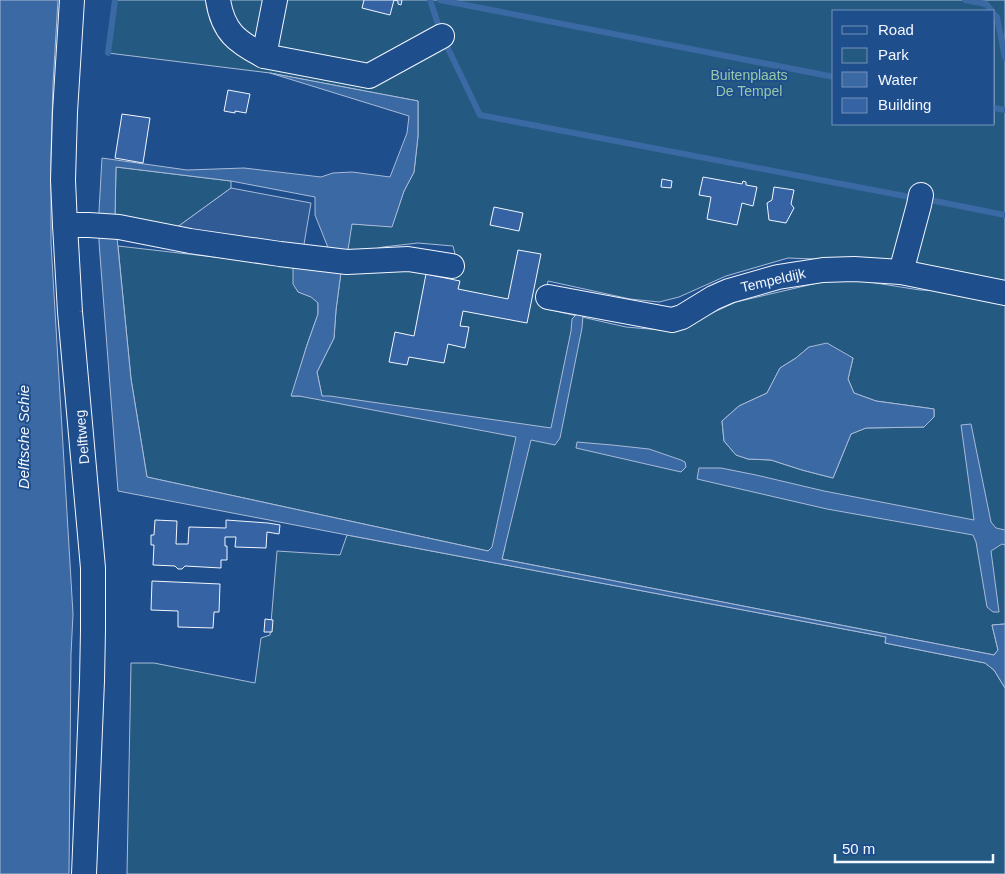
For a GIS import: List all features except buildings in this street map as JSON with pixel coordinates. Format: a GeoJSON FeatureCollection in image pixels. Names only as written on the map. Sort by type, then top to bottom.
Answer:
{"type":"FeatureCollection","features":[{"type":"Feature","properties":{"kind":"street","name":"Delftweg"},"geometry":{"type":"LineString","coordinates":[[72,0],[63,180],[70,312],[93,568],[94,630],[84,874]]}},
{"type":"Feature","properties":{"kind":"street"},"geometry":{"type":"LineString","coordinates":[[218,0],[223,21],[230,32],[239,42],[264,56],[369,76],[442,36]]}},
{"type":"Feature","properties":{"kind":"street"},"geometry":{"type":"LineString","coordinates":[[264,56],[275,0]]}},
{"type":"Feature","properties":{"kind":"street"},"geometry":{"type":"LineString","coordinates":[[901,272],[920,200]]}},
{"type":"Feature","properties":{"kind":"street"},"geometry":{"type":"LineString","coordinates":[[65,225],[119,228],[190,241],[347,262],[408,258],[452,266]]}},
{"type":"Feature","properties":{"kind":"street","name":"Tempeldijk"},"geometry":{"type":"LineString","coordinates":[[548,297],[672,320],[682,317],[713,298],[729,291],[778,277],[823,270],[854,269],[901,272],[1005,293]]}},
{"type":"Feature","properties":{"kind":"green space","name":"Buitenplaats De Tempel"},"geometry":{"type":"Polygon","coordinates":[[[115,0],[1005,0],[1005,284],[841,260],[788,258],[726,276],[679,297],[659,302],[630,299],[548,281],[542,308],[626,327],[661,330],[688,324],[736,302],[826,281],[856,280],[920,290],[951,291],[1005,301],[1005,624],[992,625],[998,650],[994,655],[502,559],[505,547],[492,547],[488,551],[147,477],[131,379],[118,246],[293,266],[298,292],[312,297],[318,303],[318,314],[292,396],[322,396],[317,372],[334,338],[341,272],[402,266],[460,274],[453,246],[418,243],[383,247],[347,256],[351,224],[392,226],[404,191],[414,172],[418,136],[418,101],[270,73],[108,53],[115,0]],[[809,347],[780,368],[767,393],[739,406],[722,421],[724,441],[736,455],[748,459],[771,460],[833,478],[851,434],[866,428],[924,427],[934,417],[934,409],[876,401],[854,393],[848,379],[853,358],[809,347]]]}},
{"type":"Feature","properties":{"kind":"green space"},"geometry":{"type":"Polygon","coordinates":[[[116,167],[231,181],[231,188],[176,228],[115,217],[116,167]]]}},
{"type":"Feature","properties":{"kind":"green space"},"geometry":{"type":"Polygon","coordinates":[[[347,535],[886,637],[885,643],[985,663],[994,670],[1005,688],[1005,874],[127,874],[131,663],[154,663],[255,683],[261,638],[270,635],[277,551],[340,555],[347,535]]]}},
{"type":"Feature","properties":{"kind":"shaded area"},"geometry":{"type":"Polygon","coordinates":[[[231,188],[311,203],[303,250],[176,228],[231,188]]]}},
{"type":"Feature","properties":{"kind":"water","name":"Delftsche Schie"},"geometry":{"type":"Polygon","coordinates":[[[0,0],[58,0],[53,84],[51,243],[73,614],[69,874],[0,874],[0,0]]]}},
{"type":"Feature","properties":{"kind":"water"},"geometry":{"type":"Polygon","coordinates":[[[270,73],[418,101],[418,136],[414,172],[404,191],[392,227],[352,224],[347,256],[331,255],[315,215],[315,197],[231,181],[116,167],[115,217],[131,379],[147,477],[488,551],[492,547],[516,437],[291,396],[318,314],[318,303],[311,297],[298,292],[293,284],[293,266],[341,272],[334,338],[317,372],[322,396],[551,428],[572,319],[578,313],[583,315],[582,328],[560,438],[555,445],[531,440],[502,559],[994,655],[998,650],[992,625],[1005,624],[1005,688],[994,670],[985,663],[885,643],[886,637],[118,491],[99,242],[102,158],[187,170],[244,168],[321,177],[333,173],[352,172],[390,177],[407,133],[409,116],[270,73]]]}},
{"type":"Feature","properties":{"kind":"water"},"geometry":{"type":"Polygon","coordinates":[[[827,343],[853,358],[848,379],[854,393],[876,401],[934,409],[934,417],[924,427],[866,428],[851,434],[833,478],[771,460],[748,459],[736,455],[724,441],[722,421],[739,406],[767,393],[780,368],[809,347],[827,343]]]}},
{"type":"Feature","properties":{"kind":"water"},"geometry":{"type":"Polygon","coordinates":[[[971,424],[991,522],[996,528],[1005,530],[1005,545],[1002,544],[991,551],[999,612],[993,612],[987,607],[976,542],[973,535],[827,509],[697,479],[699,468],[721,468],[824,491],[974,520],[961,425],[971,424]]]}},
{"type":"Feature","properties":{"kind":"water"},"geometry":{"type":"Polygon","coordinates":[[[577,442],[649,449],[681,460],[685,462],[686,467],[681,472],[576,448],[577,442]]]}},
{"type":"Feature","properties":{"kind":"waterway"},"geometry":{"type":"LineString","coordinates":[[108,53],[115,0]]}},
{"type":"Feature","properties":{"kind":"waterway"},"geometry":{"type":"LineString","coordinates":[[430,0],[442,36],[480,115],[915,198]]}},
{"type":"Feature","properties":{"kind":"waterway"},"geometry":{"type":"LineString","coordinates":[[440,0],[832,77]]}},
{"type":"Feature","properties":{"kind":"waterway"},"geometry":{"type":"LineString","coordinates":[[965,0],[986,4],[991,10]]}},
{"type":"Feature","properties":{"kind":"waterway"},"geometry":{"type":"LineString","coordinates":[[995,15],[1005,58]]}},
{"type":"Feature","properties":{"kind":"waterway"},"geometry":{"type":"LineString","coordinates":[[995,108],[1005,110]]}},
{"type":"Feature","properties":{"kind":"waterway"},"geometry":{"type":"LineString","coordinates":[[925,199],[1005,215]]}}]}
